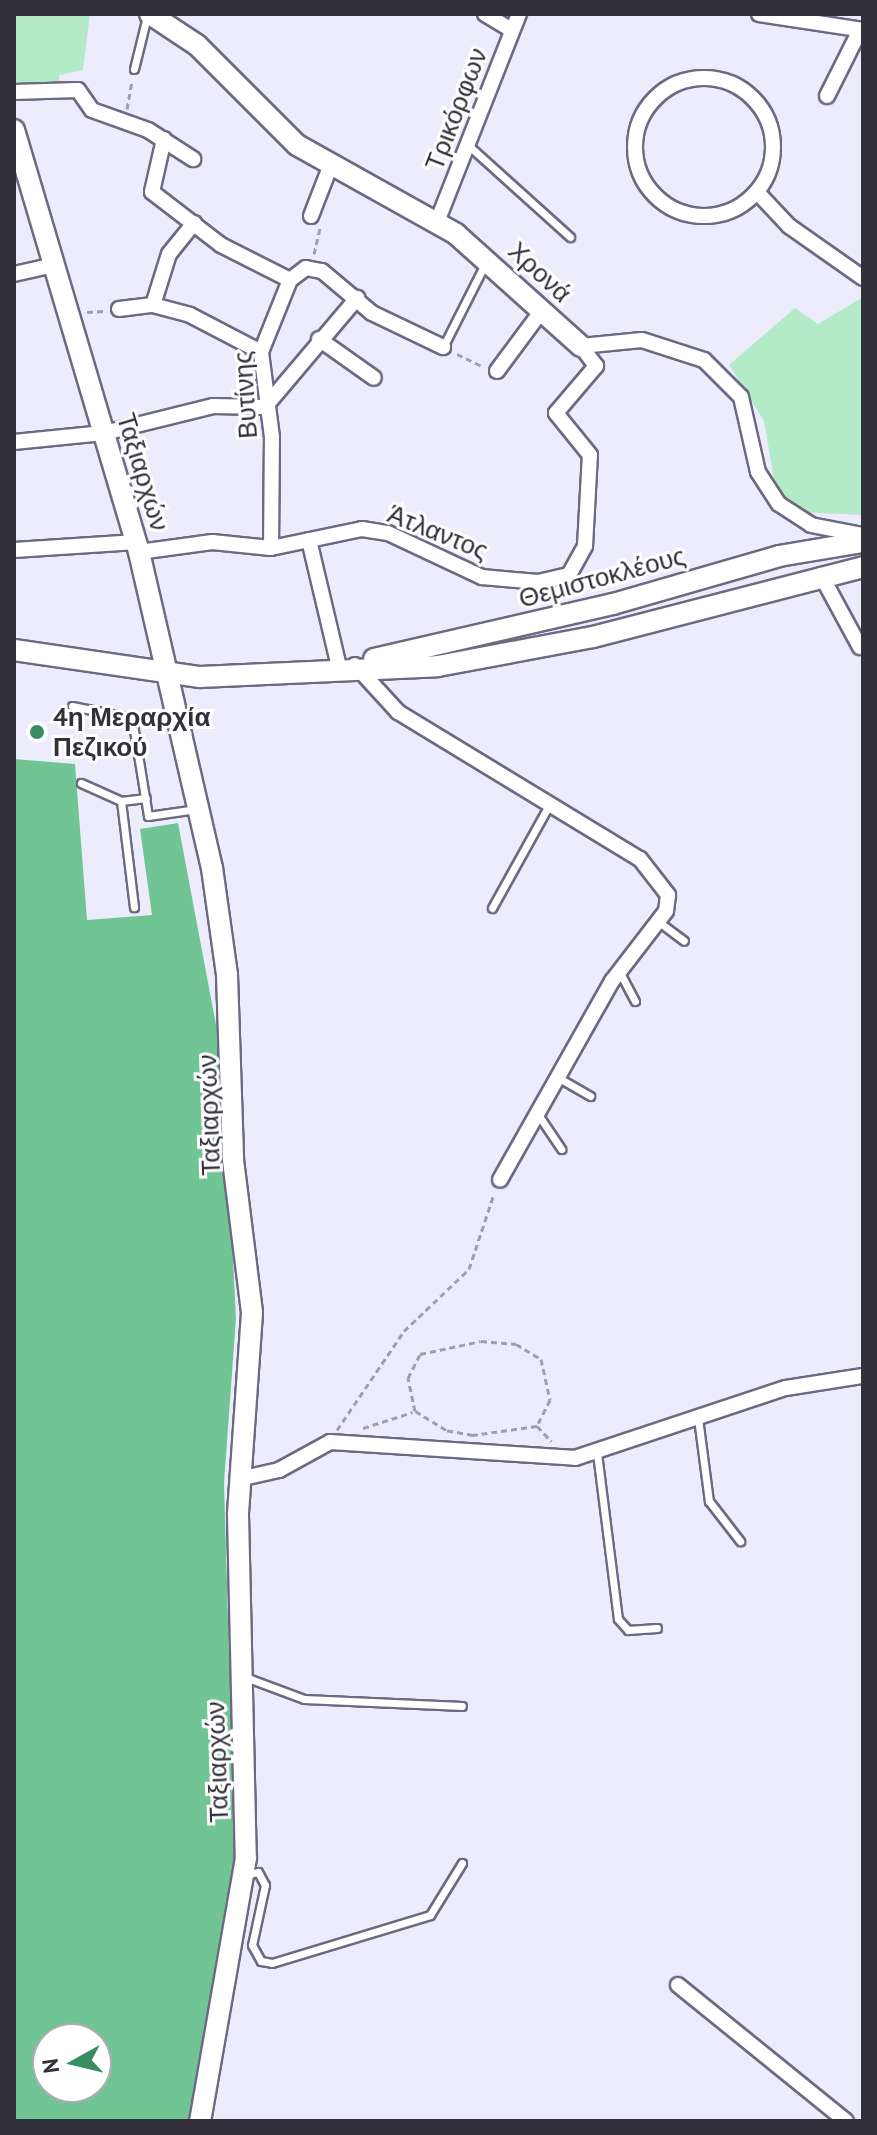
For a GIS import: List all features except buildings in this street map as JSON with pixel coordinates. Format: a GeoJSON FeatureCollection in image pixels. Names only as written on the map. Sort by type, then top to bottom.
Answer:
{"type":"FeatureCollection","features":[{"type":"Feature","properties":{"kind":"street","name":"Χρονά"},"geometry":{"type":"LineString","coordinates":[[149,14],[174,20],[330,167],[437,222],[487,258],[581,346]]}},
{"type":"Feature","properties":{"kind":"street"},"geometry":{"type":"LineString","coordinates":[[485,14],[512,30]]}},
{"type":"Feature","properties":{"kind":"street","name":"Τρικόρφων"},"geometry":{"type":"LineString","coordinates":[[437,222],[519,14]]}},
{"type":"Feature","properties":{"kind":"street"},"geometry":{"type":"LineString","coordinates":[[759,14],[862,30],[827,96]]}},
{"type":"Feature","properties":{"kind":"street"},"geometry":{"type":"LineString","coordinates":[[703,77],[722,80],[755,100],[772,136],[773,156],[757,192],[725,213],[667,206],[652,193],[635,158],[635,138],[651,102],[703,77]]}},
{"type":"Feature","properties":{"kind":"street"},"geometry":{"type":"LineString","coordinates":[[14,92],[73,88],[92,110],[164,139],[193,159]]}},
{"type":"Feature","properties":{"kind":"street","name":"Ταξιαρχών"},"geometry":{"type":"LineString","coordinates":[[14,130],[138,547],[224,935],[233,1160],[251,1290],[239,1479],[240,1674],[246,1874],[200,2121]]}},
{"type":"Feature","properties":{"kind":"street"},"geometry":{"type":"LineString","coordinates":[[164,139],[152,192],[194,223],[290,280],[306,268],[357,298],[372,313],[443,347]]}},
{"type":"Feature","properties":{"kind":"street"},"geometry":{"type":"LineString","coordinates":[[311,216],[330,167]]}},
{"type":"Feature","properties":{"kind":"street"},"geometry":{"type":"LineString","coordinates":[[757,192],[789,226],[863,278]]}},
{"type":"Feature","properties":{"kind":"street"},"geometry":{"type":"LineString","coordinates":[[153,305],[163,267],[194,223]]}},
{"type":"Feature","properties":{"kind":"street"},"geometry":{"type":"LineString","coordinates":[[14,274],[54,265]]}},
{"type":"Feature","properties":{"kind":"street","name":"Βυτίνης"},"geometry":{"type":"LineString","coordinates":[[271,548],[272,437],[265,407],[261,352],[290,280]]}},
{"type":"Feature","properties":{"kind":"street"},"geometry":{"type":"LineString","coordinates":[[14,442],[104,433],[213,406],[265,407],[319,339],[357,298]]}},
{"type":"Feature","properties":{"kind":"street"},"geometry":{"type":"LineString","coordinates":[[119,309],[153,305],[202,320],[261,352]]}},
{"type":"Feature","properties":{"kind":"street"},"geometry":{"type":"LineString","coordinates":[[497,371],[543,309]]}},
{"type":"Feature","properties":{"kind":"street"},"geometry":{"type":"LineString","coordinates":[[319,339],[374,378]]}},
{"type":"Feature","properties":{"kind":"street"},"geometry":{"type":"LineString","coordinates":[[581,346],[642,340],[704,360],[741,397],[758,472],[779,504],[811,525],[863,535]]}},
{"type":"Feature","properties":{"kind":"street","name":"Άτλαντος"},"geometry":{"type":"LineString","coordinates":[[14,550],[212,542],[271,548],[345,530],[388,533],[500,580],[546,581],[575,569],[586,540],[590,455],[556,413],[596,366],[581,346]]}},
{"type":"Feature","properties":{"kind":"street"},"geometry":{"type":"LineString","coordinates":[[309,540],[347,666],[398,712],[657,872],[668,895],[659,922],[619,971],[500,1180]]}},
{"type":"Feature","properties":{"kind":"street","name":"Θεμιστοκλέους"},"geometry":{"type":"LineString","coordinates":[[347,666],[613,604],[765,559],[863,542]]}},
{"type":"Feature","properties":{"kind":"street","name":"Θεμιστοκλέους"},"geometry":{"type":"LineString","coordinates":[[14,650],[164,674],[226,677],[347,666],[438,666],[534,651],[821,575],[863,567]]}},
{"type":"Feature","properties":{"kind":"street"},"geometry":{"type":"LineString","coordinates":[[821,575],[860,647]]}},
{"type":"Feature","properties":{"kind":"street"},"geometry":{"type":"LineString","coordinates":[[239,1479],[279,1470],[336,1440],[545,1460],[597,1453],[786,1388],[863,1376]]}},
{"type":"Feature","properties":{"kind":"street"},"geometry":{"type":"LineString","coordinates":[[678,1985],[846,2121]]}},
{"type":"Feature","properties":{"kind":"lane"},"geometry":{"type":"LineString","coordinates":[[134,69],[149,14]]}},
{"type":"Feature","properties":{"kind":"lane"},"geometry":{"type":"LineString","coordinates":[[469,146],[570,237]]}},
{"type":"Feature","properties":{"kind":"lane"},"geometry":{"type":"LineString","coordinates":[[443,347],[487,258]]}},
{"type":"Feature","properties":{"kind":"lane"},"geometry":{"type":"LineString","coordinates":[[72,706],[132,718],[148,816],[198,809]]}},
{"type":"Feature","properties":{"kind":"lane"},"geometry":{"type":"LineString","coordinates":[[81,783],[121,801],[146,798]]}},
{"type":"Feature","properties":{"kind":"lane"},"geometry":{"type":"LineString","coordinates":[[121,801],[134,907]]}},
{"type":"Feature","properties":{"kind":"lane"},"geometry":{"type":"LineString","coordinates":[[492,908],[549,804]]}},
{"type":"Feature","properties":{"kind":"lane"},"geometry":{"type":"LineString","coordinates":[[659,922],[684,941]]}},
{"type":"Feature","properties":{"kind":"lane"},"geometry":{"type":"LineString","coordinates":[[619,971],[635,1001]]}},
{"type":"Feature","properties":{"kind":"lane"},"geometry":{"type":"LineString","coordinates":[[559,1078],[590,1096]]}},
{"type":"Feature","properties":{"kind":"lane"},"geometry":{"type":"LineString","coordinates":[[539,1116],[561,1149]]}},
{"type":"Feature","properties":{"kind":"lane"},"geometry":{"type":"LineString","coordinates":[[698,1418],[709,1501],[740,1541]]}},
{"type":"Feature","properties":{"kind":"lane"},"geometry":{"type":"LineString","coordinates":[[597,1453],[618,1619],[628,1630],[657,1628]]}},
{"type":"Feature","properties":{"kind":"lane"},"geometry":{"type":"LineString","coordinates":[[240,1674],[304,1699],[462,1706]]}},
{"type":"Feature","properties":{"kind":"lane"},"geometry":{"type":"LineString","coordinates":[[246,1874],[263,1876],[251,1934],[261,1961],[272,1963],[430,1915],[462,1863]]}},
{"type":"Feature","properties":{"kind":"path"},"geometry":{"type":"LineString","coordinates":[[125,121],[134,69]]}},
{"type":"Feature","properties":{"kind":"path"},"geometry":{"type":"LineString","coordinates":[[306,268],[321,232],[311,216]]}},
{"type":"Feature","properties":{"kind":"path"},"geometry":{"type":"LineString","coordinates":[[68,315],[119,309]]}},
{"type":"Feature","properties":{"kind":"path"},"geometry":{"type":"LineString","coordinates":[[443,347],[497,371]]}},
{"type":"Feature","properties":{"kind":"path"},"geometry":{"type":"LineString","coordinates":[[336,1440],[404,1331],[469,1269],[500,1180]]}},
{"type":"Feature","properties":{"kind":"path"},"geometry":{"type":"LineString","coordinates":[[516,1344],[541,1359],[551,1383],[537,1426],[501,1435],[446,1430],[415,1411],[408,1378],[433,1346],[516,1344]]}},
{"type":"Feature","properties":{"kind":"path"},"geometry":{"type":"LineString","coordinates":[[351,1433],[415,1411]]}},
{"type":"Feature","properties":{"kind":"green space"},"geometry":{"type":"Polygon","coordinates":[[[14,14],[90,14],[83,70],[59,75],[59,84],[14,87],[14,14]]]}},
{"type":"Feature","properties":{"kind":"green space"},"geometry":{"type":"Polygon","coordinates":[[[863,297],[863,515],[798,512],[775,485],[764,421],[729,365],[795,308],[818,324],[863,297]]]}},
{"type":"Feature","properties":{"kind":"green space"},"geometry":{"type":"Polygon","coordinates":[[[14,759],[75,764],[87,920],[152,915],[140,829],[178,823],[223,1062],[236,1318],[224,1483],[235,1854],[200,2121],[14,2121],[14,759]]]}},
{"type":"Feature","properties":{"kind":"place","name":"4η Μεραρχία Πεζικού"},"geometry":{"type":"Point","coordinates":[37,732]}}]}
